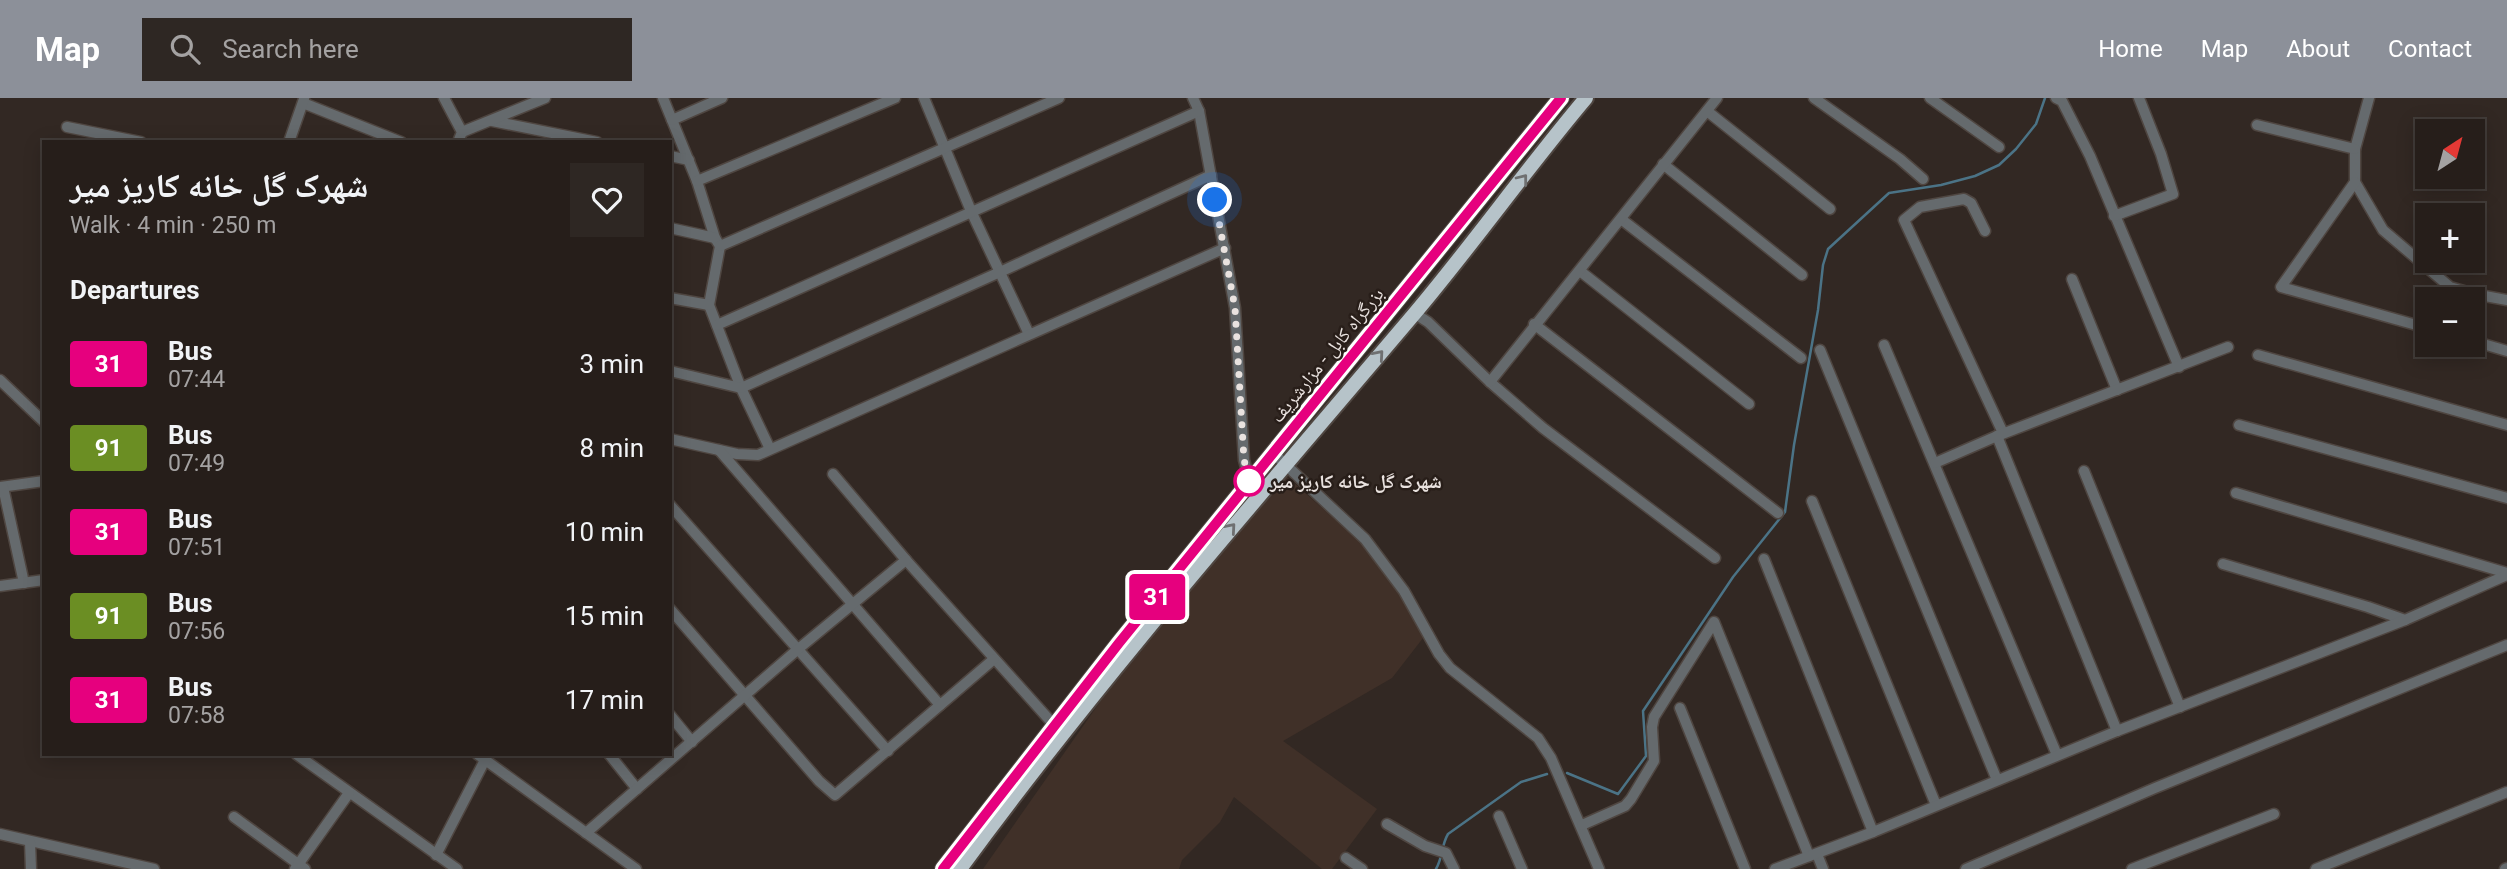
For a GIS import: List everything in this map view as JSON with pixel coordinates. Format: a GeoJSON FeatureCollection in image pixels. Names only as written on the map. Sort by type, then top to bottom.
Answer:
{"type":"FeatureCollection","features":[{"type":"Feature","properties":{"kind":"highway","name":"بزرگراه کابل - مزارشریف"},"geometry":{"type":"LineString","coordinates":[[943,869],[979,832],[1147,619],[1252,477],[1561,98]]}},
{"type":"Feature","properties":{"kind":"highway","name":"بزرگراه کابل - مزارشریف"},"geometry":{"type":"LineString","coordinates":[[1147,619],[1265,488],[1470,247],[1587,98]]}},
{"type":"Feature","properties":{"kind":"highway","name":"بزرگراه کابل - مزارشریف"},"geometry":{"type":"LineString","coordinates":[[960,869],[979,832],[1054,725],[1092,687]]}},
{"type":"Feature","properties":{"kind":"street"},"geometry":{"type":"LineString","coordinates":[[444,98],[460,137],[545,98]]}},
{"type":"Feature","properties":{"kind":"street"},"geometry":{"type":"LineString","coordinates":[[663,98],[697,181],[717,242],[709,305],[741,388],[770,449]]}},
{"type":"Feature","properties":{"kind":"street"},"geometry":{"type":"LineString","coordinates":[[672,120],[722,98]]}},
{"type":"Feature","properties":{"kind":"street"},"geometry":{"type":"LineString","coordinates":[[697,181],[895,98]]}},
{"type":"Feature","properties":{"kind":"street"},"geometry":{"type":"LineString","coordinates":[[924,98],[971,211],[1029,334]]}},
{"type":"Feature","properties":{"kind":"street"},"geometry":{"type":"LineString","coordinates":[[672,229],[717,242],[946,149],[1059,98]]}},
{"type":"Feature","properties":{"kind":"street"},"geometry":{"type":"LineString","coordinates":[[1192,98],[1199,111],[1235,308],[1244,460],[1247,471],[1265,488]]}},
{"type":"Feature","properties":{"kind":"street"},"geometry":{"type":"LineString","coordinates":[[1489,382],[1717,98]]}},
{"type":"Feature","properties":{"kind":"street"},"geometry":{"type":"LineString","coordinates":[[1814,98],[1900,159],[1923,179]]}},
{"type":"Feature","properties":{"kind":"street"},"geometry":{"type":"LineString","coordinates":[[1930,98],[1999,147]]}},
{"type":"Feature","properties":{"kind":"street"},"geometry":{"type":"LineString","coordinates":[[2056,98],[2062,101],[2090,156],[2179,367]]}},
{"type":"Feature","properties":{"kind":"street"},"geometry":{"type":"LineString","coordinates":[[2114,216],[2173,194],[2139,98]]}},
{"type":"Feature","properties":{"kind":"street"},"geometry":{"type":"LineString","coordinates":[[2369,98],[2355,149],[2355,182],[2383,230],[2450,287],[2507,300]]}},
{"type":"Feature","properties":{"kind":"street"},"geometry":{"type":"LineString","coordinates":[[290,140],[304,101],[396,140]]}},
{"type":"Feature","properties":{"kind":"street"},"geometry":{"type":"LineString","coordinates":[[717,326],[1199,111]]}},
{"type":"Feature","properties":{"kind":"street"},"geometry":{"type":"LineString","coordinates":[[1707,111],[1830,209]]}},
{"type":"Feature","properties":{"kind":"street"},"geometry":{"type":"LineString","coordinates":[[492,121],[587,140]]}},
{"type":"Feature","properties":{"kind":"street"},"geometry":{"type":"LineString","coordinates":[[2258,125],[2355,149]]}},
{"type":"Feature","properties":{"kind":"street"},"geometry":{"type":"LineString","coordinates":[[67,127],[131,140]]}},
{"type":"Feature","properties":{"kind":"street"},"geometry":{"type":"LineString","coordinates":[[672,156],[689,160]]}},
{"type":"Feature","properties":{"kind":"street"},"geometry":{"type":"LineString","coordinates":[[1664,164],[1802,275]]}},
{"type":"Feature","properties":{"kind":"street"},"geometry":{"type":"LineString","coordinates":[[672,371],[741,388],[1210,175]]}},
{"type":"Feature","properties":{"kind":"street"},"geometry":{"type":"LineString","coordinates":[[2355,182],[2281,287],[2415,325]]}},
{"type":"Feature","properties":{"kind":"street"},"geometry":{"type":"LineString","coordinates":[[1984,231],[1971,203],[1964,199],[1920,207],[1904,220],[2000,434],[2117,731]]}},
{"type":"Feature","properties":{"kind":"street"},"geometry":{"type":"LineString","coordinates":[[1622,219],[1801,358]]}},
{"type":"Feature","properties":{"kind":"street"},"geometry":{"type":"LineString","coordinates":[[672,439],[737,454],[758,454],[1225,248]]}},
{"type":"Feature","properties":{"kind":"street"},"geometry":{"type":"LineString","coordinates":[[1580,271],[1749,404]]}},
{"type":"Feature","properties":{"kind":"street"},"geometry":{"type":"LineString","coordinates":[[2073,279],[2117,390]]}},
{"type":"Feature","properties":{"kind":"street"},"geometry":{"type":"LineString","coordinates":[[672,298],[709,305]]}},
{"type":"Feature","properties":{"kind":"street"},"geometry":{"type":"LineString","coordinates":[[1414,313],[1428,322],[1489,382],[1543,428],[1714,558]]}},
{"type":"Feature","properties":{"kind":"street"},"geometry":{"type":"LineString","coordinates":[[1534,324],[1778,513]]}},
{"type":"Feature","properties":{"kind":"street"},"geometry":{"type":"LineString","coordinates":[[1884,345],[2057,755]]}},
{"type":"Feature","properties":{"kind":"street"},"geometry":{"type":"LineString","coordinates":[[2485,345],[2507,351]]}},
{"type":"Feature","properties":{"kind":"street"},"geometry":{"type":"LineString","coordinates":[[1936,463],[2000,434],[2228,347]]}},
{"type":"Feature","properties":{"kind":"street"},"geometry":{"type":"LineString","coordinates":[[1821,350],[1997,780]]}},
{"type":"Feature","properties":{"kind":"street"},"geometry":{"type":"LineString","coordinates":[[2258,355],[2507,425]]}},
{"type":"Feature","properties":{"kind":"street"},"geometry":{"type":"LineString","coordinates":[[0,380],[42,420]]}},
{"type":"Feature","properties":{"kind":"street"},"geometry":{"type":"LineString","coordinates":[[2239,425],[2507,498]]}},
{"type":"Feature","properties":{"kind":"street"},"geometry":{"type":"LineString","coordinates":[[719,449],[940,705]]}},
{"type":"Feature","properties":{"kind":"street"},"geometry":{"type":"LineString","coordinates":[[1272,452],[1365,539],[1404,591],[1438,654],[1450,668],[1538,738],[1551,758],[1599,869]]}},
{"type":"Feature","properties":{"kind":"street"},"geometry":{"type":"LineString","coordinates":[[2084,471],[2180,707]]}},
{"type":"Feature","properties":{"kind":"street"},"geometry":{"type":"LineString","coordinates":[[833,474],[1054,725]]}},
{"type":"Feature","properties":{"kind":"street"},"geometry":{"type":"LineString","coordinates":[[24,583],[1,487],[42,481]]}},
{"type":"Feature","properties":{"kind":"street"},"geometry":{"type":"LineString","coordinates":[[2236,493],[2507,574]]}},
{"type":"Feature","properties":{"kind":"street"},"geometry":{"type":"LineString","coordinates":[[1812,501],[1936,805]]}},
{"type":"Feature","properties":{"kind":"street"},"geometry":{"type":"LineString","coordinates":[[672,507],[888,751]]}},
{"type":"Feature","properties":{"kind":"street"},"geometry":{"type":"LineString","coordinates":[[1765,559],[1873,832]]}},
{"type":"Feature","properties":{"kind":"street"},"geometry":{"type":"LineString","coordinates":[[586,833],[797,650],[906,560]]}},
{"type":"Feature","properties":{"kind":"street"},"geometry":{"type":"LineString","coordinates":[[2222,564],[2405,620]]}},
{"type":"Feature","properties":{"kind":"street"},"geometry":{"type":"LineString","coordinates":[[1775,869],[1873,832],[2117,731],[2405,620],[2507,574]]}},
{"type":"Feature","properties":{"kind":"street"},"geometry":{"type":"LineString","coordinates":[[0,586],[42,580]]}},
{"type":"Feature","properties":{"kind":"street"},"geometry":{"type":"LineString","coordinates":[[672,611],[831,794],[835,795],[994,659]]}},
{"type":"Feature","properties":{"kind":"street"},"geometry":{"type":"LineString","coordinates":[[1582,825],[1625,806],[1631,799],[1654,761],[1654,717],[1714,622],[1813,855],[1823,869]]}},
{"type":"Feature","properties":{"kind":"street"},"geometry":{"type":"LineString","coordinates":[[1966,869],[2155,788],[2507,645]]}},
{"type":"Feature","properties":{"kind":"street"},"geometry":{"type":"LineString","coordinates":[[1680,708],[1745,869]]}},
{"type":"Feature","properties":{"kind":"street"},"geometry":{"type":"LineString","coordinates":[[672,717],[692,742]]}},
{"type":"Feature","properties":{"kind":"street"},"geometry":{"type":"LineString","coordinates":[[299,756],[457,869]]}},
{"type":"Feature","properties":{"kind":"street"},"geometry":{"type":"LineString","coordinates":[[610,756],[638,789]]}},
{"type":"Feature","properties":{"kind":"street"},"geometry":{"type":"LineString","coordinates":[[436,855],[481,757],[636,869]]}},
{"type":"Feature","properties":{"kind":"street"},"geometry":{"type":"LineString","coordinates":[[2316,869],[2507,792]]}},
{"type":"Feature","properties":{"kind":"street"},"geometry":{"type":"LineString","coordinates":[[234,817],[299,867],[349,793]]}},
{"type":"Feature","properties":{"kind":"street"},"geometry":{"type":"LineString","coordinates":[[2132,869],[2274,814]]}},
{"type":"Feature","properties":{"kind":"street"},"geometry":{"type":"LineString","coordinates":[[1499,816],[1522,869]]}},
{"type":"Feature","properties":{"kind":"street"},"geometry":{"type":"LineString","coordinates":[[1387,824],[1425,846],[1446,853],[1454,869]]}},
{"type":"Feature","properties":{"kind":"street"},"geometry":{"type":"LineString","coordinates":[[0,834],[154,869]]}},
{"type":"Feature","properties":{"kind":"street"},"geometry":{"type":"LineString","coordinates":[[30,842],[31,869]]}},
{"type":"Feature","properties":{"kind":"street"},"geometry":{"type":"LineString","coordinates":[[1346,858],[1362,869]]}},
{"type":"Feature","properties":{"kind":"shaded area"},"geometry":{"type":"Polygon","coordinates":[[[1285,475],[1357,539],[1406,600],[1423,638],[1392,678],[1283,741],[1377,809],[1332,869],[1322,869],[1234,797],[1220,822],[1182,860],[1179,869],[983,869],[1102,699],[1285,475]]]}},
{"type":"Feature","properties":{"kind":"waterway"},"geometry":{"type":"LineString","coordinates":[[1567,773],[1618,794],[1646,756],[1643,711],[1733,577],[1785,512],[1823,265],[1828,249],[1889,193],[1941,185],[1975,176],[1999,165],[2036,124],[2045,98]]}},
{"type":"Feature","properties":{"kind":"waterway"},"geometry":{"type":"LineString","coordinates":[[1436,869],[1448,834],[1521,782],[1547,774]]}},
{"type":"Feature","properties":{"kind":"bus line","name":"31"},"geometry":{"type":"LineString","coordinates":[[943,869],[1272,452],[1561,98]]}},
{"type":"Feature","properties":{"kind":"place","name":"شهرک گل خانه کاریز میر"},"geometry":{"type":"Point","coordinates":[1249,481]}},
{"type":"Feature","properties":{"kind":"route"},"geometry":{"type":"LineString","coordinates":[[1215,200],[1235,308],[1244,460],[1252,477],[1249,481]]}}]}
